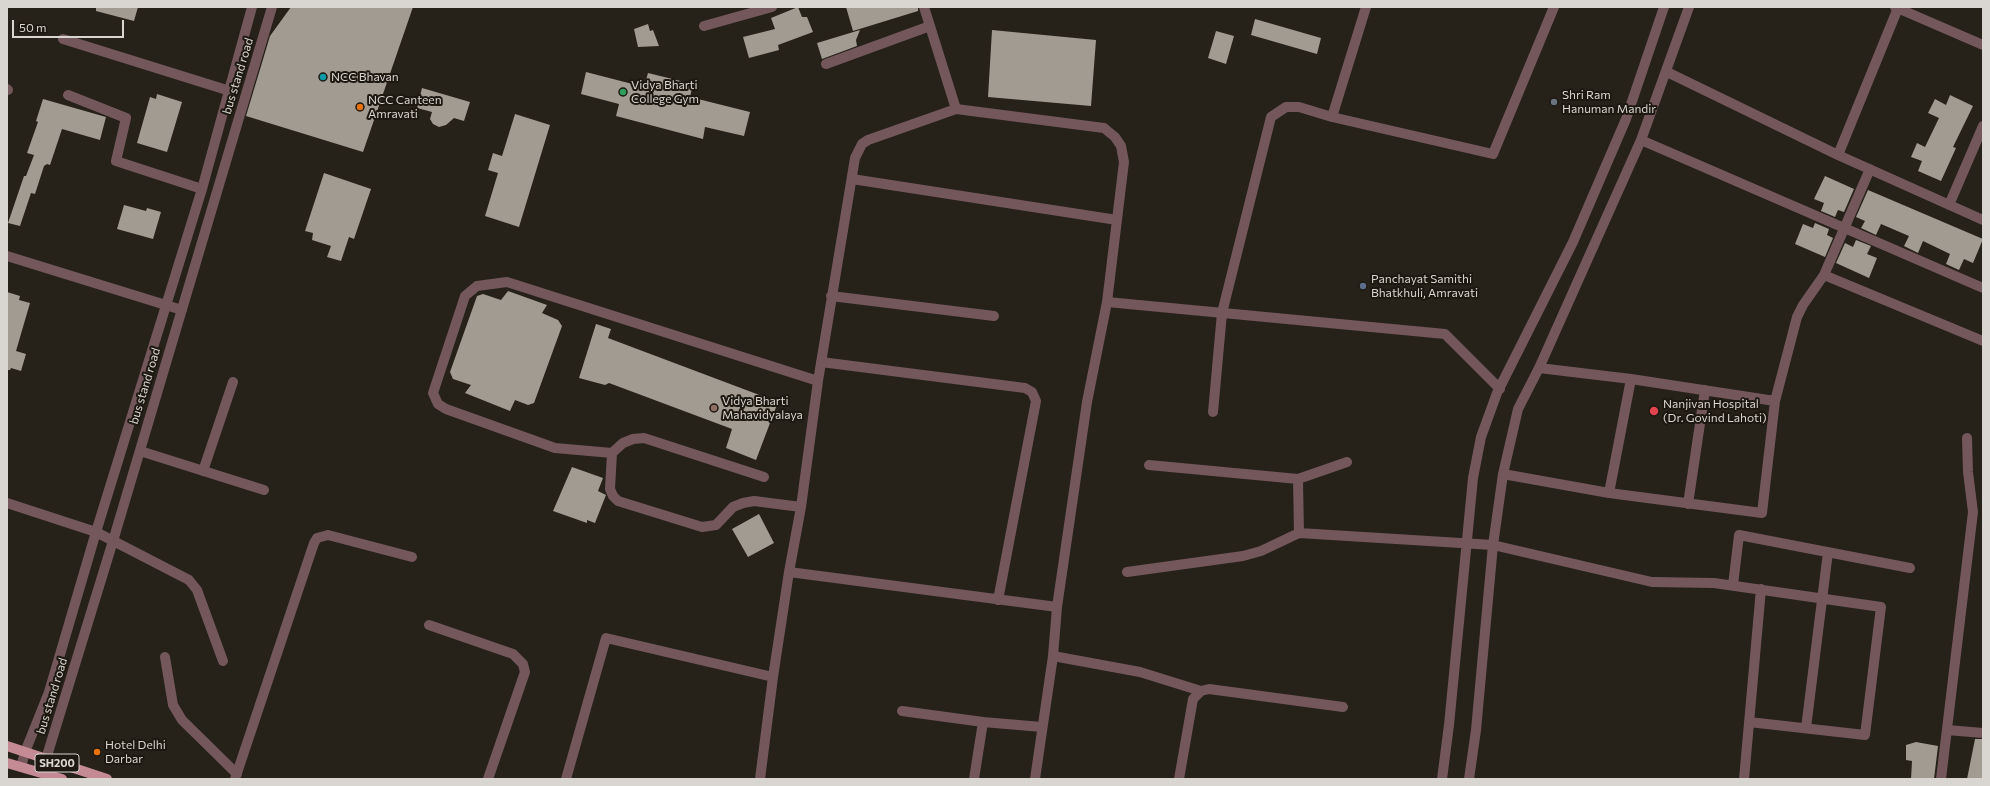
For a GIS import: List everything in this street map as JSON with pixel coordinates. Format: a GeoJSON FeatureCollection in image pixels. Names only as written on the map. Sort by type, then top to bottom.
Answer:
{"type":"FeatureCollection","features":[{"type":"Feature","properties":{"kind":"main road","name":"SH200"},"geometry":{"type":"LineString","coordinates":[[7,746],[107,779]]}},
{"type":"Feature","properties":{"kind":"main road","name":"SH200"},"geometry":{"type":"LineString","coordinates":[[7,763],[62,779]]}},
{"type":"Feature","properties":{"kind":"street","name":"bus stand road"},"geometry":{"type":"LineString","coordinates":[[21,767],[25,752],[49,692],[96,532],[167,305],[230,91],[252,7]]}},
{"type":"Feature","properties":{"kind":"street","name":"bus stand road"},"geometry":{"type":"LineString","coordinates":[[42,772],[113,542],[272,7]]}},
{"type":"Feature","properties":{"kind":"street"},"geometry":{"type":"LineString","coordinates":[[704,26],[772,7]]}},
{"type":"Feature","properties":{"kind":"street"},"geometry":{"type":"LineString","coordinates":[[924,7],[956,109]]}},
{"type":"Feature","properties":{"kind":"street"},"geometry":{"type":"LineString","coordinates":[[1332,117],[1366,7]]}},
{"type":"Feature","properties":{"kind":"street"},"geometry":{"type":"LineString","coordinates":[[1212,412],[1222,313],[1272,117],[1286,106],[1299,107],[1332,117],[1493,154],[1554,7]]}},
{"type":"Feature","properties":{"kind":"street"},"geometry":{"type":"LineString","coordinates":[[1442,779],[1449,725],[1466,543],[1476,458],[1481,437],[1500,388],[1572,242],[1620,133],[1664,7]]}},
{"type":"Feature","properties":{"kind":"street"},"geometry":{"type":"LineString","coordinates":[[1469,779],[1476,730],[1493,545],[1503,474],[1518,409],[1641,140],[1667,72],[1689,7]]}},
{"type":"Feature","properties":{"kind":"street"},"geometry":{"type":"LineString","coordinates":[[1838,155],[1896,8],[1983,44]]}},
{"type":"Feature","properties":{"kind":"street"},"geometry":{"type":"LineString","coordinates":[[826,64],[930,26]]}},
{"type":"Feature","properties":{"kind":"street"},"geometry":{"type":"LineString","coordinates":[[63,39],[230,91]]}},
{"type":"Feature","properties":{"kind":"street"},"geometry":{"type":"LineString","coordinates":[[1667,72],[1870,170],[1950,204],[1983,220]]}},
{"type":"Feature","properties":{"kind":"street"},"geometry":{"type":"LineString","coordinates":[[68,95],[126,118],[116,161],[202,189]]}},
{"type":"Feature","properties":{"kind":"street"},"geometry":{"type":"LineString","coordinates":[[760,779],[788,572],[801,507],[820,362],[852,179],[859,150],[868,140],[956,109],[1104,128],[1115,137],[1121,146],[1124,162],[1107,302],[1087,402],[1057,607],[1053,656],[1035,779]]}},
{"type":"Feature","properties":{"kind":"street"},"geometry":{"type":"LineString","coordinates":[[1950,204],[1983,126]]}},
{"type":"Feature","properties":{"kind":"street"},"geometry":{"type":"LineString","coordinates":[[1641,140],[1983,288]]}},
{"type":"Feature","properties":{"kind":"street"},"geometry":{"type":"LineString","coordinates":[[1503,474],[1609,493],[1762,513],[1776,401],[1797,317],[1803,305],[1824,275],[1870,170]]}},
{"type":"Feature","properties":{"kind":"street"},"geometry":{"type":"LineString","coordinates":[[852,179],[1117,220]]}},
{"type":"Feature","properties":{"kind":"street"},"geometry":{"type":"LineString","coordinates":[[7,256],[182,310]]}},
{"type":"Feature","properties":{"kind":"street"},"geometry":{"type":"LineString","coordinates":[[1824,275],[1983,341]]}},
{"type":"Feature","properties":{"kind":"street"},"geometry":{"type":"LineString","coordinates":[[612,453],[555,448],[446,409],[438,404],[434,393],[465,296],[477,286],[507,282],[818,381]]}},
{"type":"Feature","properties":{"kind":"street"},"geometry":{"type":"LineString","coordinates":[[831,296],[994,316]]}},
{"type":"Feature","properties":{"kind":"street"},"geometry":{"type":"LineString","coordinates":[[1107,302],[1445,334],[1500,388]]}},
{"type":"Feature","properties":{"kind":"street"},"geometry":{"type":"LineString","coordinates":[[820,362],[1025,388],[1032,392],[1036,401],[998,600]]}},
{"type":"Feature","properties":{"kind":"street"},"geometry":{"type":"LineString","coordinates":[[1538,368],[1631,379],[1776,401]]}},
{"type":"Feature","properties":{"kind":"street"},"geometry":{"type":"LineString","coordinates":[[1609,493],[1631,379]]}},
{"type":"Feature","properties":{"kind":"street"},"geometry":{"type":"LineString","coordinates":[[203,471],[233,382]]}},
{"type":"Feature","properties":{"kind":"street"},"geometry":{"type":"LineString","coordinates":[[1688,504],[1705,390]]}},
{"type":"Feature","properties":{"kind":"street"},"geometry":{"type":"LineString","coordinates":[[764,477],[644,438],[623,443],[612,453],[610,489],[612,496],[618,501],[702,527],[716,525],[733,507],[743,503],[754,501],[801,507]]}},
{"type":"Feature","properties":{"kind":"street"},"geometry":{"type":"LineString","coordinates":[[1941,779],[1973,512],[1968,472],[1967,438]]}},
{"type":"Feature","properties":{"kind":"street"},"geometry":{"type":"LineString","coordinates":[[140,451],[264,490]]}},
{"type":"Feature","properties":{"kind":"street"},"geometry":{"type":"LineString","coordinates":[[1150,465],[1298,479],[1347,462]]}},
{"type":"Feature","properties":{"kind":"street"},"geometry":{"type":"LineString","coordinates":[[1298,479],[1299,533]]}},
{"type":"Feature","properties":{"kind":"street"},"geometry":{"type":"LineString","coordinates":[[7,503],[96,532],[189,580],[198,590],[223,662]]}},
{"type":"Feature","properties":{"kind":"street"},"geometry":{"type":"LineString","coordinates":[[1126,572],[1243,556],[1262,551],[1299,533],[1493,545],[1652,582],[1714,583],[1733,585],[1881,607],[1865,735],[1749,722]]}},
{"type":"Feature","properties":{"kind":"street"},"geometry":{"type":"LineString","coordinates":[[165,658],[173,705],[179,715],[236,776],[314,543],[317,538],[328,535],[412,557]]}},
{"type":"Feature","properties":{"kind":"street"},"geometry":{"type":"LineString","coordinates":[[1733,585],[1739,535],[1910,568]]}},
{"type":"Feature","properties":{"kind":"street"},"geometry":{"type":"LineString","coordinates":[[1806,728],[1821,598],[1828,552]]}},
{"type":"Feature","properties":{"kind":"street"},"geometry":{"type":"LineString","coordinates":[[788,572],[1057,607]]}},
{"type":"Feature","properties":{"kind":"street"},"geometry":{"type":"LineString","coordinates":[[1744,779],[1761,589]]}},
{"type":"Feature","properties":{"kind":"street"},"geometry":{"type":"LineString","coordinates":[[429,625],[512,654],[523,664],[525,672],[488,779]]}},
{"type":"Feature","properties":{"kind":"street"},"geometry":{"type":"LineString","coordinates":[[566,779],[606,638],[773,678]]}},
{"type":"Feature","properties":{"kind":"street"},"geometry":{"type":"LineString","coordinates":[[1053,656],[1140,672],[1201,691]]}},
{"type":"Feature","properties":{"kind":"street"},"geometry":{"type":"LineString","coordinates":[[1179,779],[1193,699],[1201,691],[1209,689],[1342,707]]}},
{"type":"Feature","properties":{"kind":"street"},"geometry":{"type":"LineString","coordinates":[[902,711],[983,722],[1042,727]]}},
{"type":"Feature","properties":{"kind":"street"},"geometry":{"type":"LineString","coordinates":[[974,779],[983,722]]}},
{"type":"Feature","properties":{"kind":"street"},"geometry":{"type":"LineString","coordinates":[[1948,730],[1983,734]]}},
{"type":"Feature","properties":{"kind":"building"},"geometry":{"type":"Polygon","coordinates":[[[96,7],[138,7],[134,21],[96,11],[96,7]]]}},
{"type":"Feature","properties":{"kind":"building","name":"NCC Bhavan"},"geometry":{"type":"Polygon","coordinates":[[[291,7],[413,7],[363,152],[246,116],[270,36],[291,7]]]}},
{"type":"Feature","properties":{"kind":"building"},"geometry":{"type":"Polygon","coordinates":[[[798,7],[802,17],[807,17],[813,32],[778,45],[779,50],[749,58],[743,37],[775,29],[771,18],[798,7]]]}},
{"type":"Feature","properties":{"kind":"building"},"geometry":{"type":"Polygon","coordinates":[[[846,7],[918,7],[918,11],[853,31],[846,7]]]}},
{"type":"Feature","properties":{"kind":"building"},"geometry":{"type":"Polygon","coordinates":[[[1255,19],[1321,38],[1317,54],[1251,35],[1255,19]]]}},
{"type":"Feature","properties":{"kind":"building"},"geometry":{"type":"Polygon","coordinates":[[[648,24],[650,31],[653,30],[659,46],[638,47],[634,29],[648,24]]]}},
{"type":"Feature","properties":{"kind":"building"},"geometry":{"type":"Polygon","coordinates":[[[860,30],[856,40],[857,46],[822,59],[817,43],[860,30]]]}},
{"type":"Feature","properties":{"kind":"building"},"geometry":{"type":"Polygon","coordinates":[[[992,30],[1096,40],[1091,106],[988,97],[992,30]]]}},
{"type":"Feature","properties":{"kind":"building"},"geometry":{"type":"Polygon","coordinates":[[[1216,31],[1234,36],[1226,64],[1208,58],[1216,31]]]}},
{"type":"Feature","properties":{"kind":"building"},"geometry":{"type":"Polygon","coordinates":[[[586,72],[644,87],[648,73],[693,84],[690,97],[750,112],[744,136],[705,127],[703,139],[616,116],[619,104],[581,94],[586,72]]]}},
{"type":"Feature","properties":{"kind":"building"},"geometry":{"type":"Polygon","coordinates":[[[422,88],[470,102],[464,121],[454,118],[446,125],[439,127],[433,124],[430,119],[432,112],[417,108],[422,88]]]}},
{"type":"Feature","properties":{"kind":"building"},"geometry":{"type":"Polygon","coordinates":[[[157,94],[182,102],[167,152],[137,143],[150,97],[156,99],[157,94]]]}},
{"type":"Feature","properties":{"kind":"building"},"geometry":{"type":"Polygon","coordinates":[[[1950,95],[1973,106],[1953,147],[1956,148],[1941,181],[1918,171],[1922,161],[1911,157],[1917,143],[1925,147],[1939,118],[1928,113],[1935,99],[1946,105],[1950,95]]]}},
{"type":"Feature","properties":{"kind":"building"},"geometry":{"type":"Polygon","coordinates":[[[43,99],[106,117],[100,140],[62,129],[50,165],[47,164],[44,166],[35,194],[31,193],[20,226],[8,223],[24,176],[26,176],[34,155],[27,153],[38,122],[36,121],[43,99]]]}},
{"type":"Feature","properties":{"kind":"building"},"geometry":{"type":"Polygon","coordinates":[[[515,114],[550,125],[519,227],[485,216],[498,173],[488,170],[493,153],[502,156],[515,114]]]}},
{"type":"Feature","properties":{"kind":"building"},"geometry":{"type":"Polygon","coordinates":[[[324,173],[371,189],[354,239],[349,237],[341,261],[327,257],[331,246],[312,240],[313,233],[305,231],[324,173]]]}},
{"type":"Feature","properties":{"kind":"building"},"geometry":{"type":"Polygon","coordinates":[[[1825,176],[1854,189],[1844,212],[1838,210],[1835,217],[1821,211],[1824,203],[1814,199],[1825,176]]]}},
{"type":"Feature","properties":{"kind":"building"},"geometry":{"type":"Polygon","coordinates":[[[1868,190],[1983,239],[1973,263],[1964,259],[1959,270],[1946,264],[1950,254],[1923,241],[1918,253],[1904,246],[1909,236],[1881,224],[1876,235],[1861,228],[1865,221],[1856,217],[1868,190]]]}},
{"type":"Feature","properties":{"kind":"building"},"geometry":{"type":"Polygon","coordinates":[[[124,205],[146,211],[147,208],[161,212],[153,239],[117,229],[124,205]]]}},
{"type":"Feature","properties":{"kind":"building"},"geometry":{"type":"Polygon","coordinates":[[[1815,223],[1829,229],[1827,235],[1833,238],[1825,257],[1795,244],[1803,224],[1813,228],[1815,223]]]}},
{"type":"Feature","properties":{"kind":"building"},"geometry":{"type":"Polygon","coordinates":[[[1856,240],[1871,246],[1867,254],[1877,258],[1869,278],[1836,263],[1845,243],[1853,247],[1856,240]]]}},
{"type":"Feature","properties":{"kind":"building"},"geometry":{"type":"Polygon","coordinates":[[[508,291],[547,305],[542,313],[558,320],[562,326],[534,403],[528,405],[515,400],[510,411],[465,393],[471,385],[453,379],[450,372],[477,296],[483,294],[501,300],[508,291]]]}},
{"type":"Feature","properties":{"kind":"building"},"geometry":{"type":"Polygon","coordinates":[[[7,292],[20,296],[19,300],[30,303],[16,351],[26,354],[21,371],[11,368],[10,370],[7,370],[7,292]]]}},
{"type":"Feature","properties":{"kind":"building"},"geometry":{"type":"Polygon","coordinates":[[[596,324],[611,329],[608,338],[778,402],[756,460],[726,448],[732,429],[609,383],[605,385],[579,378],[596,324]]]}},
{"type":"Feature","properties":{"kind":"building"},"geometry":{"type":"Polygon","coordinates":[[[572,467],[603,478],[598,491],[606,495],[595,523],[587,520],[587,523],[553,511],[572,467]]]}},
{"type":"Feature","properties":{"kind":"building"},"geometry":{"type":"Polygon","coordinates":[[[759,514],[774,543],[748,557],[732,529],[759,514]]]}},
{"type":"Feature","properties":{"kind":"building"},"geometry":{"type":"Polygon","coordinates":[[[1975,739],[1983,739],[1983,779],[1967,779],[1975,739]]]}},
{"type":"Feature","properties":{"kind":"building"},"geometry":{"type":"Polygon","coordinates":[[[1916,742],[1938,746],[1934,779],[1911,779],[1912,761],[1906,760],[1906,745],[1916,742]]]}},
{"type":"Feature","properties":{"kind":"place","name":"NCC Bhavan"},"geometry":{"type":"Point","coordinates":[323,77]}},
{"type":"Feature","properties":{"kind":"place","name":"Vidya Bharti College Gym"},"geometry":{"type":"Point","coordinates":[623,92]}},
{"type":"Feature","properties":{"kind":"place","name":"Shri Ram Hanuman Mandir"},"geometry":{"type":"Point","coordinates":[1554,102]}},
{"type":"Feature","properties":{"kind":"place","name":"NCC Canteen Amravati"},"geometry":{"type":"Point","coordinates":[360,107]}},
{"type":"Feature","properties":{"kind":"place","name":"Panchayat Samithi Bhatkhuli, Amravati"},"geometry":{"type":"Point","coordinates":[1363,286]}},
{"type":"Feature","properties":{"kind":"place","name":"Vidya Bharti Mahavidyalaya"},"geometry":{"type":"Point","coordinates":[714,408]}},
{"type":"Feature","properties":{"kind":"place","name":"Nanjivan Hospital (Dr. Govind Lahoti)"},"geometry":{"type":"Point","coordinates":[1654,411]}},
{"type":"Feature","properties":{"kind":"place","name":"Hotel Delhi Darbar"},"geometry":{"type":"Point","coordinates":[97,752]}}]}
